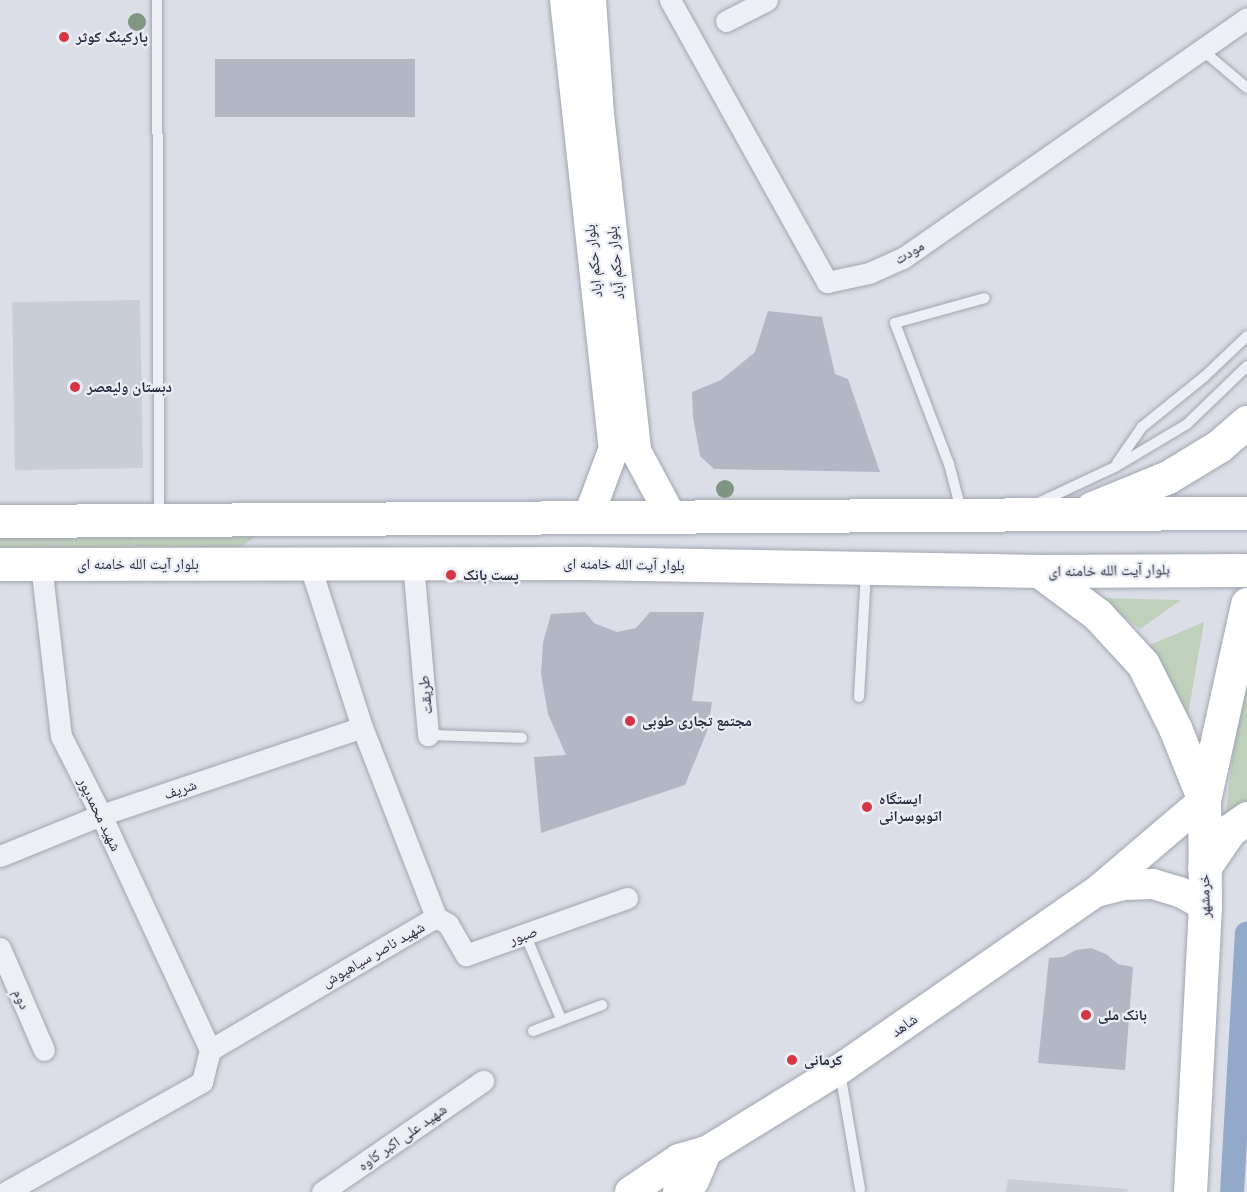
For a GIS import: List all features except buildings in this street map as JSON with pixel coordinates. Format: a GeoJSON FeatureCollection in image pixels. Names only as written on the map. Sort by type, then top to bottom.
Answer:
{"type":"FeatureCollection","features":[{"type":"Feature","properties":{"kind":"main road","name":"بلوار حکم اباد"},"geometry":{"type":"LineString","coordinates":[[565,0],[614,448],[588,518]]}},
{"type":"Feature","properties":{"kind":"main road","name":"بلوار حکم آباد"},"geometry":{"type":"LineString","coordinates":[[591,0],[599,114],[636,451],[672,518]]}},
{"type":"Feature","properties":{"kind":"main road"},"geometry":{"type":"LineString","coordinates":[[1076,515],[1168,477],[1219,446],[1247,422]]}},
{"type":"Feature","properties":{"kind":"main road"},"geometry":{"type":"LineString","coordinates":[[0,521],[1247,513]]}},
{"type":"Feature","properties":{"kind":"main road"},"geometry":{"type":"LineString","coordinates":[[419,563],[481,548],[671,545],[677,532],[672,518]]}},
{"type":"Feature","properties":{"kind":"main road","name":"بلوار آیت الله خامنه ای"},"geometry":{"type":"LineString","coordinates":[[0,564],[419,563],[1039,571],[1247,570]]}},
{"type":"Feature","properties":{"kind":"main road"},"geometry":{"type":"LineString","coordinates":[[1039,571],[1097,614],[1143,664],[1175,728],[1204,800]]}},
{"type":"Feature","properties":{"kind":"main road","name":"خرمشهر"},"geometry":{"type":"LineString","coordinates":[[1190,1192],[1206,906],[1204,800],[1247,604]]}},
{"type":"Feature","properties":{"kind":"main road","name":"شاهد"},"geometry":{"type":"LineString","coordinates":[[630,1192],[679,1158],[707,1151],[840,1069],[1096,892],[1204,800]]}},
{"type":"Feature","properties":{"kind":"main road"},"geometry":{"type":"LineString","coordinates":[[1204,868],[1230,830],[1247,818]]}},
{"type":"Feature","properties":{"kind":"main road","name":"شاهد"},"geometry":{"type":"LineString","coordinates":[[1096,892],[1124,885],[1153,884],[1180,892],[1206,906]]}},
{"type":"Feature","properties":{"kind":"main road"},"geometry":{"type":"LineString","coordinates":[[691,1188],[707,1151]]}},
{"type":"Feature","properties":{"kind":"street","name":"مودت"},"geometry":{"type":"LineString","coordinates":[[670,0],[827,282],[869,273],[903,258],[1247,18]]}},
{"type":"Feature","properties":{"kind":"street"},"geometry":{"type":"LineString","coordinates":[[726,21],[767,0]]}},
{"type":"Feature","properties":{"kind":"street","name":"شهید ناصر سیاهپوش"},"geometry":{"type":"LineString","coordinates":[[210,1050],[436,917],[362,727],[309,563]]}},
{"type":"Feature","properties":{"kind":"street","name":"طریقت"},"geometry":{"type":"LineString","coordinates":[[419,563],[428,735]]}},
{"type":"Feature","properties":{"kind":"street","name":"شهید محمدپور"},"geometry":{"type":"LineString","coordinates":[[41,564],[60,736],[101,815],[210,1050]]}},
{"type":"Feature","properties":{"kind":"street","name":"شریف"},"geometry":{"type":"LineString","coordinates":[[0,856],[101,815],[362,727]]}},
{"type":"Feature","properties":{"kind":"street","name":"صبور"},"geometry":{"type":"LineString","coordinates":[[436,917],[448,924],[466,955],[627,898]]}},
{"type":"Feature","properties":{"kind":"street","name":"دوم"},"geometry":{"type":"LineString","coordinates":[[0,948],[44,1050]]}},
{"type":"Feature","properties":{"kind":"street"},"geometry":{"type":"LineString","coordinates":[[6,1192],[202,1082],[210,1050]]}},
{"type":"Feature","properties":{"kind":"street","name":"شهید علی اکبر کاوه"},"geometry":{"type":"LineString","coordinates":[[322,1192],[483,1081]]}},
{"type":"Feature","properties":{"kind":"lane"},"geometry":{"type":"LineString","coordinates":[[157,0],[159,520]]}},
{"type":"Feature","properties":{"kind":"lane"},"geometry":{"type":"LineString","coordinates":[[1200,49],[1247,88]]}},
{"type":"Feature","properties":{"kind":"lane"},"geometry":{"type":"LineString","coordinates":[[963,516],[949,464],[895,323],[985,298]]}},
{"type":"Feature","properties":{"kind":"lane"},"geometry":{"type":"LineString","coordinates":[[1115,467],[1142,427],[1204,377],[1247,336]]}},
{"type":"Feature","properties":{"kind":"lane"},"geometry":{"type":"LineString","coordinates":[[1010,516],[1115,467],[1187,424],[1247,366]]}},
{"type":"Feature","properties":{"kind":"lane"},"geometry":{"type":"LineString","coordinates":[[859,697],[866,567]]}},
{"type":"Feature","properties":{"kind":"lane","name":"طریقت"},"geometry":{"type":"LineString","coordinates":[[428,735],[522,738]]}},
{"type":"Feature","properties":{"kind":"lane"},"geometry":{"type":"LineString","coordinates":[[525,934],[561,1019]]}},
{"type":"Feature","properties":{"kind":"lane"},"geometry":{"type":"LineString","coordinates":[[533,1031],[602,1005]]}},
{"type":"Feature","properties":{"kind":"lane"},"geometry":{"type":"LineString","coordinates":[[840,1069],[860,1189]]}},
{"type":"Feature","properties":{"kind":"shaded area","name":"دبستان ولیعصر"},"geometry":{"type":"Polygon","coordinates":[[[140,300],[143,468],[15,470],[12,302],[140,300]]]}},
{"type":"Feature","properties":{"kind":"shaded area"},"geometry":{"type":"Polygon","coordinates":[[[1008,1179],[1128,1189],[1127,1192],[1006,1192],[1008,1179]]]}},
{"type":"Feature","properties":{"kind":"green space"},"geometry":{"type":"Polygon","coordinates":[[[280,520],[218,562],[135,562],[134,530],[134,564],[0,564],[0,521],[280,520]]]}},
{"type":"Feature","properties":{"kind":"green space"},"geometry":{"type":"Polygon","coordinates":[[[1099,598],[1181,600],[1140,629],[1099,598]]]}},
{"type":"Feature","properties":{"kind":"green space"},"geometry":{"type":"Polygon","coordinates":[[[1204,622],[1189,709],[1187,718],[1150,645],[1204,622]]]}},
{"type":"Feature","properties":{"kind":"green space"},"geometry":{"type":"Polygon","coordinates":[[[1247,644],[1247,801],[1225,820],[1243,665],[1247,644]]]}},
{"type":"Feature","properties":{"kind":"waterway"},"geometry":{"type":"LineString","coordinates":[[1232,1192],[1247,933]]}},
{"type":"Feature","properties":{"kind":"place","name":"پارکینگ کوثر"},"geometry":{"type":"Point","coordinates":[64,37]}},
{"type":"Feature","properties":{"kind":"place","name":"دبستان ولیعصر"},"geometry":{"type":"Point","coordinates":[75,387]}},
{"type":"Feature","properties":{"kind":"place","name":"پست بانک"},"geometry":{"type":"Point","coordinates":[451,575]}},
{"type":"Feature","properties":{"kind":"place","name":"مجتمع تجاری طوبی"},"geometry":{"type":"Point","coordinates":[630,721]}},
{"type":"Feature","properties":{"kind":"place","name":"ایستگاه اتوبوسرانی"},"geometry":{"type":"Point","coordinates":[867,807]}},
{"type":"Feature","properties":{"kind":"place","name":"بانک ملی"},"geometry":{"type":"Point","coordinates":[1086,1015]}},
{"type":"Feature","properties":{"kind":"place","name":"کرمانی"},"geometry":{"type":"Point","coordinates":[792,1060]}}]}
